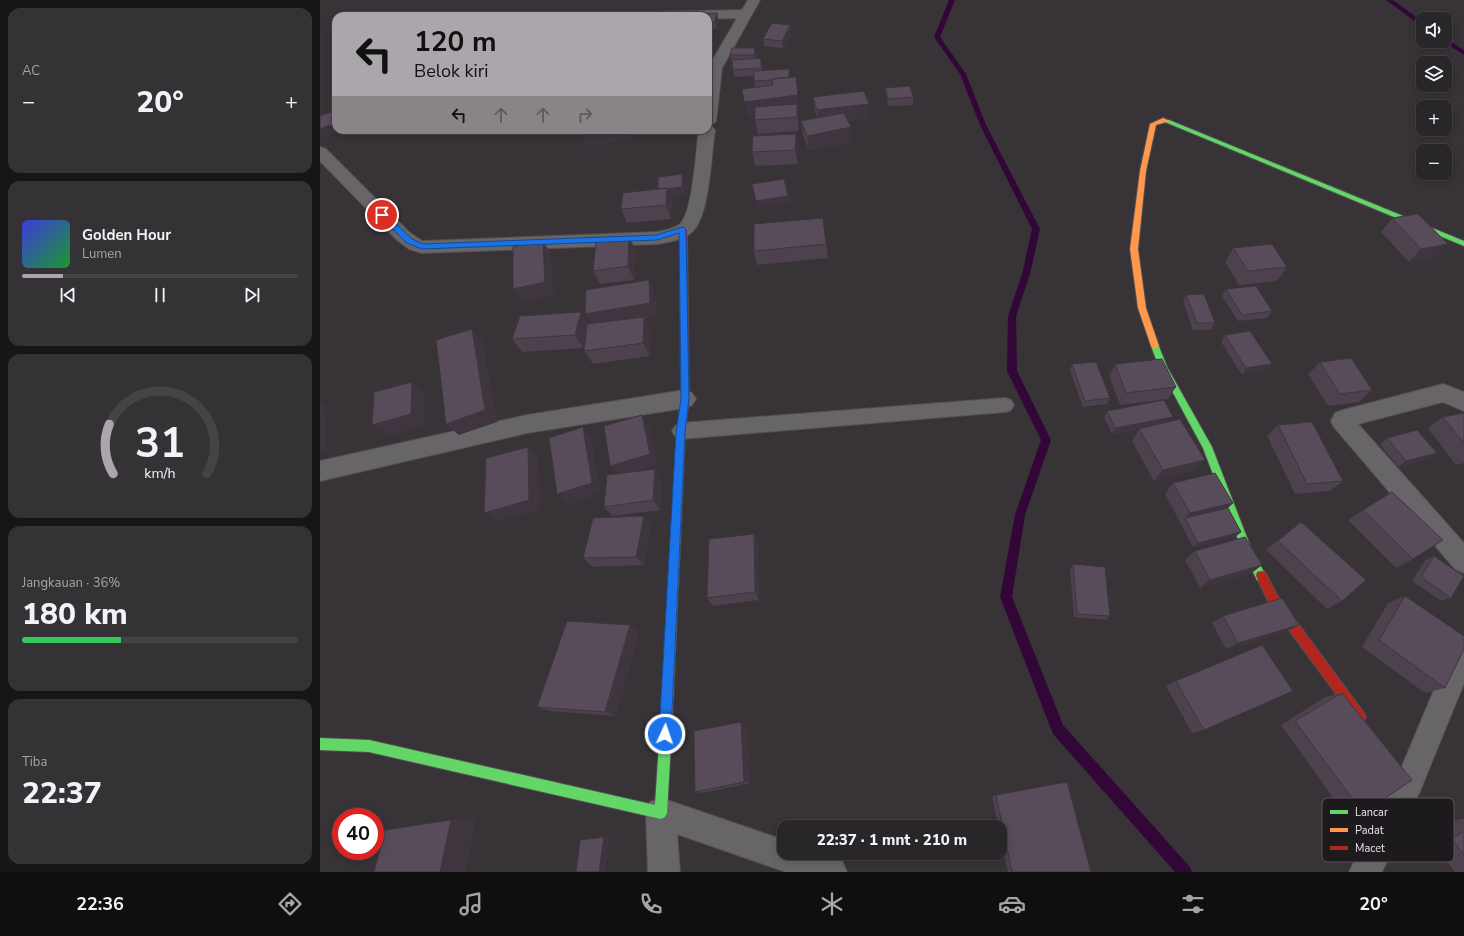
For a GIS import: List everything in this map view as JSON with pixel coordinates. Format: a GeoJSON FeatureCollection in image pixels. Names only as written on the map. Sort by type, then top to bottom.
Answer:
{"type":"FeatureCollection","features":[{"type":"Feature","properties":{"kind":"street"},"geometry":{"type":"LineString","coordinates":[[712,91],[715,68],[754,0]]}},
{"type":"Feature","properties":{"kind":"street"},"geometry":{"type":"LineString","coordinates":[[712,15],[745,14]]}},
{"type":"Feature","properties":{"kind":"street"},"geometry":{"type":"LineString","coordinates":[[1367,726],[1329,677],[1273,599],[1247,550],[1207,447],[1163,367],[1142,308],[1134,249],[1143,171],[1153,124],[1163,120],[1170,121],[1464,244]]}},
{"type":"Feature","properties":{"kind":"street"},"geometry":{"type":"LineString","coordinates":[[320,152],[403,236],[415,245],[422,247],[657,238],[683,230],[688,226],[695,212],[706,134]]}},
{"type":"Feature","properties":{"kind":"street"},"geometry":{"type":"LineString","coordinates":[[664,872],[661,813],[681,432],[685,399],[683,230]]}},
{"type":"Feature","properties":{"kind":"street"},"geometry":{"type":"LineString","coordinates":[[1464,402],[1452,395],[1443,393],[1344,419],[1342,421],[1464,561]]}},
{"type":"Feature","properties":{"kind":"street"},"geometry":{"type":"LineString","coordinates":[[320,471],[527,424],[685,399]]}},
{"type":"Feature","properties":{"kind":"street"},"geometry":{"type":"LineString","coordinates":[[1399,798],[1464,649]]}},
{"type":"Feature","properties":{"kind":"street"},"geometry":{"type":"LineString","coordinates":[[320,744],[369,746],[661,813],[831,872]]}},
{"type":"Feature","properties":{"kind":"street"},"geometry":{"type":"LineString","coordinates":[[1365,872],[1370,862]]}},
{"type":"Feature","properties":{"kind":"lane"},"geometry":{"type":"LineString","coordinates":[[681,432],[1005,405]]}},
{"type":"Feature","properties":{"kind":"building"},"geometry":{"type":"Polygon","coordinates":[[[712,13],[717,13],[715,22],[712,22],[712,13]]]}},
{"type":"Feature","properties":{"kind":"building"},"geometry":{"type":"Polygon","coordinates":[[[772,23],[790,25],[782,41],[763,39],[772,23]]]}},
{"type":"Feature","properties":{"kind":"building"},"geometry":{"type":"Polygon","coordinates":[[[732,48],[755,48],[754,55],[730,55],[732,48]]]}},
{"type":"Feature","properties":{"kind":"building"},"geometry":{"type":"Polygon","coordinates":[[[761,58],[761,68],[733,70],[732,60],[761,58]]]}},
{"type":"Feature","properties":{"kind":"building"},"geometry":{"type":"Polygon","coordinates":[[[789,69],[789,77],[754,81],[754,71],[789,69]]]}},
{"type":"Feature","properties":{"kind":"building"},"geometry":{"type":"Polygon","coordinates":[[[796,77],[798,95],[744,102],[742,89],[773,85],[772,79],[796,77]]]}},
{"type":"Feature","properties":{"kind":"building"},"geometry":{"type":"Polygon","coordinates":[[[910,86],[913,97],[888,99],[885,88],[910,86]]]}},
{"type":"Feature","properties":{"kind":"building"},"geometry":{"type":"Polygon","coordinates":[[[864,91],[869,104],[817,110],[813,97],[864,91]]]}},
{"type":"Feature","properties":{"kind":"building"},"geometry":{"type":"Polygon","coordinates":[[[797,104],[797,117],[755,120],[755,107],[797,104]]]}},
{"type":"Feature","properties":{"kind":"building"},"geometry":{"type":"Polygon","coordinates":[[[332,112],[332,124],[320,129],[320,116],[332,112]]]}},
{"type":"Feature","properties":{"kind":"building"},"geometry":{"type":"Polygon","coordinates":[[[844,113],[851,127],[807,136],[801,121],[844,113]]]}},
{"type":"Feature","properties":{"kind":"building"},"geometry":{"type":"Polygon","coordinates":[[[796,134],[795,150],[752,152],[753,136],[796,134]]]}},
{"type":"Feature","properties":{"kind":"building"},"geometry":{"type":"Polygon","coordinates":[[[682,174],[682,187],[658,189],[658,177],[682,174]]]}},
{"type":"Feature","properties":{"kind":"building"},"geometry":{"type":"Polygon","coordinates":[[[784,179],[788,196],[756,201],[752,184],[784,179]]]}},
{"type":"Feature","properties":{"kind":"building"},"geometry":{"type":"Polygon","coordinates":[[[667,188],[666,205],[621,209],[623,193],[667,188]]]}},
{"type":"Feature","properties":{"kind":"building"},"geometry":{"type":"Polygon","coordinates":[[[1418,214],[1448,244],[1421,249],[1392,218],[1418,214]]]}},
{"type":"Feature","properties":{"kind":"building"},"geometry":{"type":"Polygon","coordinates":[[[823,218],[826,244],[754,251],[754,224],[823,218]]]}},
{"type":"Feature","properties":{"kind":"building"},"geometry":{"type":"Polygon","coordinates":[[[629,237],[628,266],[593,271],[596,242],[629,237]]]}},
{"type":"Feature","properties":{"kind":"building"},"geometry":{"type":"Polygon","coordinates":[[[543,241],[545,282],[513,289],[513,247],[543,241]]]}},
{"type":"Feature","properties":{"kind":"building"},"geometry":{"type":"Polygon","coordinates":[[[1272,244],[1287,267],[1248,271],[1233,248],[1272,244]]]}},
{"type":"Feature","properties":{"kind":"building"},"geometry":{"type":"Polygon","coordinates":[[[649,280],[650,303],[585,314],[586,290],[649,280]]]}},
{"type":"Feature","properties":{"kind":"building"},"geometry":{"type":"Polygon","coordinates":[[[1256,286],[1272,311],[1242,315],[1226,289],[1256,286]]]}},
{"type":"Feature","properties":{"kind":"building"},"geometry":{"type":"Polygon","coordinates":[[[1204,294],[1215,323],[1197,323],[1186,295],[1204,294]]]}},
{"type":"Feature","properties":{"kind":"building"},"geometry":{"type":"Polygon","coordinates":[[[581,312],[575,335],[512,339],[520,316],[581,312]]]}},
{"type":"Feature","properties":{"kind":"building"},"geometry":{"type":"Polygon","coordinates":[[[644,317],[643,343],[584,351],[587,324],[644,317]]]}},
{"type":"Feature","properties":{"kind":"building"},"geometry":{"type":"Polygon","coordinates":[[[472,329],[485,410],[446,424],[436,340],[472,329]]]}},
{"type":"Feature","properties":{"kind":"building"},"geometry":{"type":"Polygon","coordinates":[[[1250,331],[1272,364],[1246,368],[1225,335],[1250,331]]]}},
{"type":"Feature","properties":{"kind":"building"},"geometry":{"type":"Polygon","coordinates":[[[1351,358],[1372,390],[1340,394],[1320,362],[1351,358]]]}},
{"type":"Feature","properties":{"kind":"building"},"geometry":{"type":"Polygon","coordinates":[[[1162,359],[1176,387],[1126,393],[1115,364],[1162,359]]]}},
{"type":"Feature","properties":{"kind":"building"},"geometry":{"type":"Polygon","coordinates":[[[1096,362],[1110,398],[1085,401],[1072,364],[1096,362]]]}},
{"type":"Feature","properties":{"kind":"building"},"geometry":{"type":"Polygon","coordinates":[[[412,382],[411,414],[372,425],[374,392],[412,382]]]}},
{"type":"Feature","properties":{"kind":"building"},"geometry":{"type":"Polygon","coordinates":[[[1164,400],[1173,417],[1115,428],[1107,411],[1164,400]]]}},
{"type":"Feature","properties":{"kind":"building"},"geometry":{"type":"Polygon","coordinates":[[[1464,413],[1464,443],[1443,417],[1464,413]]]}},
{"type":"Feature","properties":{"kind":"building"},"geometry":{"type":"Polygon","coordinates":[[[642,415],[650,454],[610,466],[604,426],[642,415]]]}},
{"type":"Feature","properties":{"kind":"building"},"geometry":{"type":"Polygon","coordinates":[[[1180,419],[1205,460],[1163,470],[1139,429],[1180,419]]]}},
{"type":"Feature","properties":{"kind":"building"},"geometry":{"type":"Polygon","coordinates":[[[1312,422],[1343,481],[1307,484],[1278,425],[1312,422]]]}},
{"type":"Feature","properties":{"kind":"building"},"geometry":{"type":"Polygon","coordinates":[[[583,427],[592,483],[557,494],[549,438],[583,427]]]}},
{"type":"Feature","properties":{"kind":"building"},"geometry":{"type":"Polygon","coordinates":[[[1417,430],[1437,453],[1406,461],[1387,438],[1417,430]]]}},
{"type":"Feature","properties":{"kind":"building"},"geometry":{"type":"Polygon","coordinates":[[[528,447],[529,500],[484,513],[486,458],[528,447]]]}},
{"type":"Feature","properties":{"kind":"building"},"geometry":{"type":"Polygon","coordinates":[[[655,469],[653,500],[604,507],[607,475],[655,469]]]}},
{"type":"Feature","properties":{"kind":"building"},"geometry":{"type":"Polygon","coordinates":[[[1215,473],[1233,503],[1190,513],[1173,483],[1215,473]]]}},
{"type":"Feature","properties":{"kind":"building"},"geometry":{"type":"Polygon","coordinates":[[[1392,492],[1443,540],[1413,559],[1363,510],[1392,492]]]}},
{"type":"Feature","properties":{"kind":"building"},"geometry":{"type":"Polygon","coordinates":[[[1228,508],[1241,532],[1198,543],[1185,518],[1228,508]]]}},
{"type":"Feature","properties":{"kind":"building"},"geometry":{"type":"Polygon","coordinates":[[[644,516],[636,557],[583,558],[593,518],[644,516]]]}},
{"type":"Feature","properties":{"kind":"building"},"geometry":{"type":"Polygon","coordinates":[[[1301,522],[1366,580],[1342,601],[1278,541],[1301,522]]]}},
{"type":"Feature","properties":{"kind":"building"},"geometry":{"type":"Polygon","coordinates":[[[754,534],[755,592],[707,598],[709,539],[754,534]]]}},
{"type":"Feature","properties":{"kind":"building"},"geometry":{"type":"Polygon","coordinates":[[[1245,537],[1262,565],[1210,580],[1195,551],[1245,537]]]}},
{"type":"Feature","properties":{"kind":"building"},"geometry":{"type":"Polygon","coordinates":[[[1434,556],[1464,576],[1451,598],[1421,577],[1434,556]]]}},
{"type":"Feature","properties":{"kind":"building"},"geometry":{"type":"Polygon","coordinates":[[[1073,564],[1105,567],[1110,616],[1077,614],[1073,564]]]}},
{"type":"Feature","properties":{"kind":"building"},"geometry":{"type":"Polygon","coordinates":[[[1405,596],[1464,636],[1464,649],[1445,688],[1379,640],[1405,596]]]}},
{"type":"Feature","properties":{"kind":"building"},"geometry":{"type":"Polygon","coordinates":[[[1282,598],[1299,625],[1238,643],[1223,616],[1282,598]]]}},
{"type":"Feature","properties":{"kind":"building"},"geometry":{"type":"Polygon","coordinates":[[[567,621],[630,625],[605,712],[537,707],[567,621]]]}},
{"type":"Feature","properties":{"kind":"building"},"geometry":{"type":"Polygon","coordinates":[[[1262,645],[1293,691],[1204,730],[1176,681],[1262,645]]]}},
{"type":"Feature","properties":{"kind":"building"},"geometry":{"type":"Polygon","coordinates":[[[1342,693],[1412,780],[1385,798],[1352,798],[1295,721],[1342,693]]]}},
{"type":"Feature","properties":{"kind":"building"},"geometry":{"type":"Polygon","coordinates":[[[741,722],[744,782],[695,792],[694,731],[741,722]]]}},
{"type":"Feature","properties":{"kind":"building"},"geometry":{"type":"Polygon","coordinates":[[[1067,782],[1091,872],[1012,872],[1007,848],[1007,820],[1001,820],[996,795],[1067,782]]]}},
{"type":"Feature","properties":{"kind":"building"},"geometry":{"type":"Polygon","coordinates":[[[451,820],[440,872],[374,872],[377,860],[384,860],[385,830],[451,820]]]}},
{"type":"Feature","properties":{"kind":"building"},"geometry":{"type":"Polygon","coordinates":[[[1464,831],[1464,855],[1454,842],[1454,838],[1464,831]]]}},
{"type":"Feature","properties":{"kind":"building"},"geometry":{"type":"Polygon","coordinates":[[[604,837],[599,872],[576,872],[580,840],[604,837]]]}},
{"type":"Feature","properties":{"kind":"waterway"},"geometry":{"type":"LineString","coordinates":[[952,0],[937,37],[963,74],[983,125],[1036,229],[1027,270],[1012,317],[1012,371],[1046,440],[1020,515],[1006,597],[1058,729],[1185,872]]}},
{"type":"Feature","properties":{"kind":"waterway"},"geometry":{"type":"LineString","coordinates":[[1389,0],[1416,20]]}},
{"type":"Feature","properties":{"kind":"waterway"},"geometry":{"type":"LineString","coordinates":[[1452,45],[1464,53]]}},
{"type":"Feature","properties":{"kind":"traffic: fast"},"geometry":{"type":"LineString","coordinates":[[1167,121],[1464,244]]}},
{"type":"Feature","properties":{"kind":"traffic: fast"},"geometry":{"type":"LineString","coordinates":[[1155,346],[1163,367],[1207,447],[1247,550],[1261,576]]}},
{"type":"Feature","properties":{"kind":"traffic: fast"},"geometry":{"type":"LineString","coordinates":[[320,744],[369,746],[661,813],[665,744]]}},
{"type":"Feature","properties":{"kind":"traffic: slow"},"geometry":{"type":"LineString","coordinates":[[1155,346],[1142,308],[1134,249],[1143,171],[1153,124],[1163,120],[1167,121]]}},
{"type":"Feature","properties":{"kind":"traffic: slow"},"geometry":{"type":"LineString","coordinates":[[665,744],[681,434]]}},
{"type":"Feature","properties":{"kind":"traffic: jam"},"geometry":{"type":"LineString","coordinates":[[681,434],[685,399],[683,230]]}},
{"type":"Feature","properties":{"kind":"traffic: jam"},"geometry":{"type":"LineString","coordinates":[[1261,576],[1273,599],[1360,717]]}},
{"type":"Feature","properties":{"kind":"route"},"geometry":{"type":"LineString","coordinates":[[382,215],[409,241],[422,247],[657,238],[683,230],[685,399],[681,432],[665,734]]}}]}
